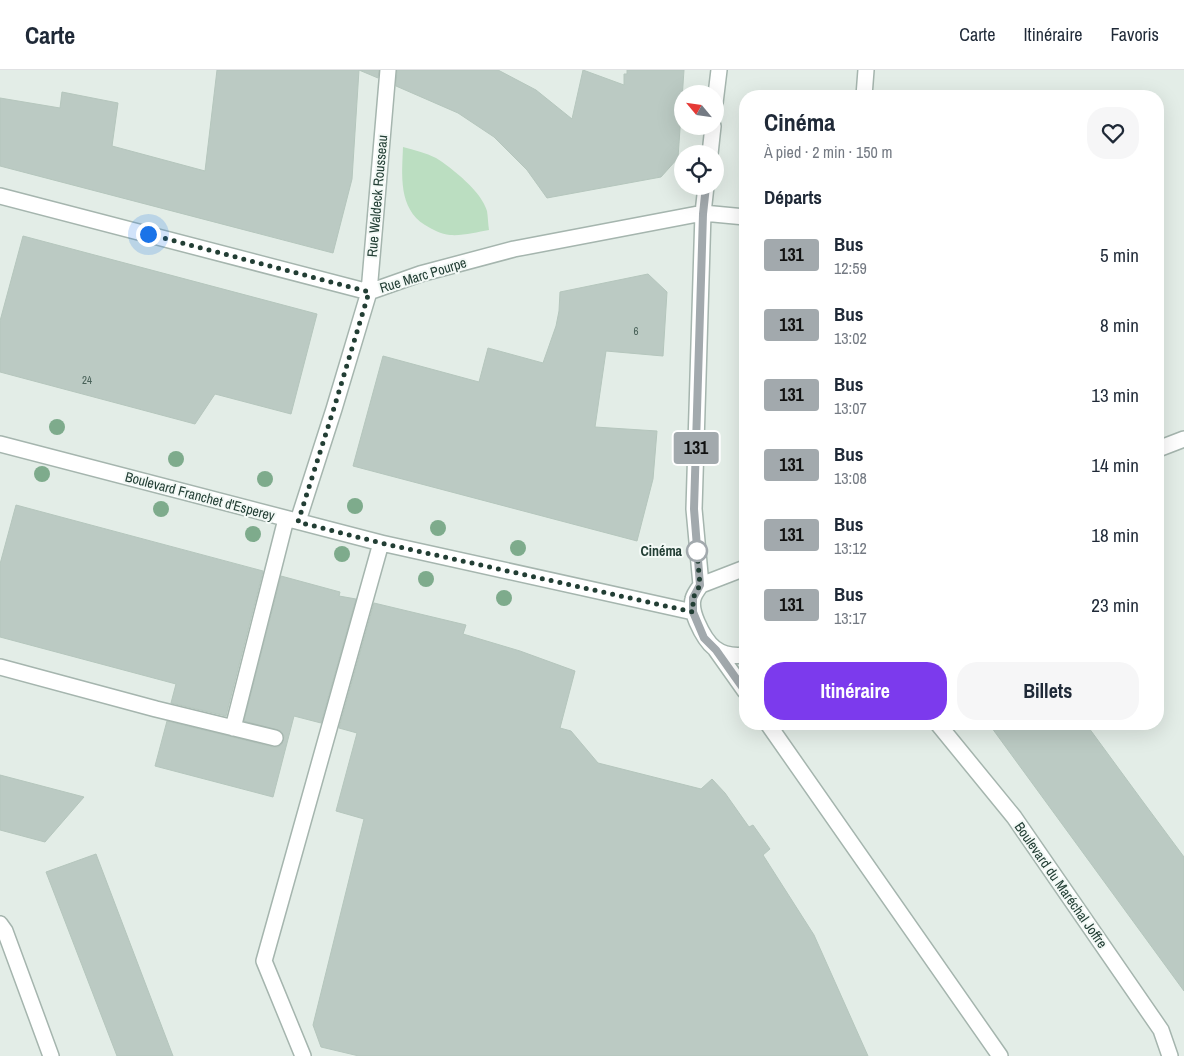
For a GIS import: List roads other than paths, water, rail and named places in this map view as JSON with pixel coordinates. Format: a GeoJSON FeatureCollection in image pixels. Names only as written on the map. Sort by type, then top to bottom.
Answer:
{"type":"FeatureCollection","features":[{"type":"Feature","properties":{"kind":"street","name":"Rue Waldeck Rousseau"},"geometry":{"type":"LineString","coordinates":[[234,728],[292,520],[334,408],[369,292],[388,70]]}},
{"type":"Feature","properties":{"kind":"street"},"geometry":{"type":"LineString","coordinates":[[717,85],[718,70]]}},
{"type":"Feature","properties":{"kind":"street"},"geometry":{"type":"LineString","coordinates":[[864,90],[866,70]]}},
{"type":"Feature","properties":{"kind":"street"},"geometry":{"type":"LineString","coordinates":[[705,195],[694,509],[700,585],[693,598],[693,612],[704,638],[716,650],[739,683]]}},
{"type":"Feature","properties":{"kind":"street","name":"Rue Marc Pourpe"},"geometry":{"type":"LineString","coordinates":[[0,196],[369,292],[420,274],[514,249],[703,214]]}},
{"type":"Feature","properties":{"kind":"street"},"geometry":{"type":"LineString","coordinates":[[703,214],[739,217]]}},
{"type":"Feature","properties":{"kind":"street"},"geometry":{"type":"LineString","coordinates":[[1164,447],[1184,439]]}},
{"type":"Feature","properties":{"kind":"street","name":"Boulevard Franchet d'Esperey"},"geometry":{"type":"LineString","coordinates":[[0,444],[381,543],[693,612]]}},
{"type":"Feature","properties":{"kind":"street"},"geometry":{"type":"LineString","coordinates":[[304,1056],[264,961],[381,543]]}},
{"type":"Feature","properties":{"kind":"street"},"geometry":{"type":"LineString","coordinates":[[700,585],[739,570]]}},
{"type":"Feature","properties":{"kind":"street"},"geometry":{"type":"LineString","coordinates":[[716,650],[734,656],[739,656]]}},
{"type":"Feature","properties":{"kind":"street"},"geometry":{"type":"LineString","coordinates":[[0,666],[156,709],[275,738]]}},
{"type":"Feature","properties":{"kind":"street"},"geometry":{"type":"LineString","coordinates":[[772,730],[1000,1056]]}},
{"type":"Feature","properties":{"kind":"street","name":"Boulevard du Maréchal Joffre"},"geometry":{"type":"LineString","coordinates":[[943,730],[1014,818],[1161,1030],[1170,1056]]}},
{"type":"Feature","properties":{"kind":"street"},"geometry":{"type":"LineString","coordinates":[[0,924],[5,931],[51,1056]]}},
{"type":"Feature","properties":{"kind":"place","name":"Cinéma"},"geometry":{"type":"Point","coordinates":[697,551]}}]}
